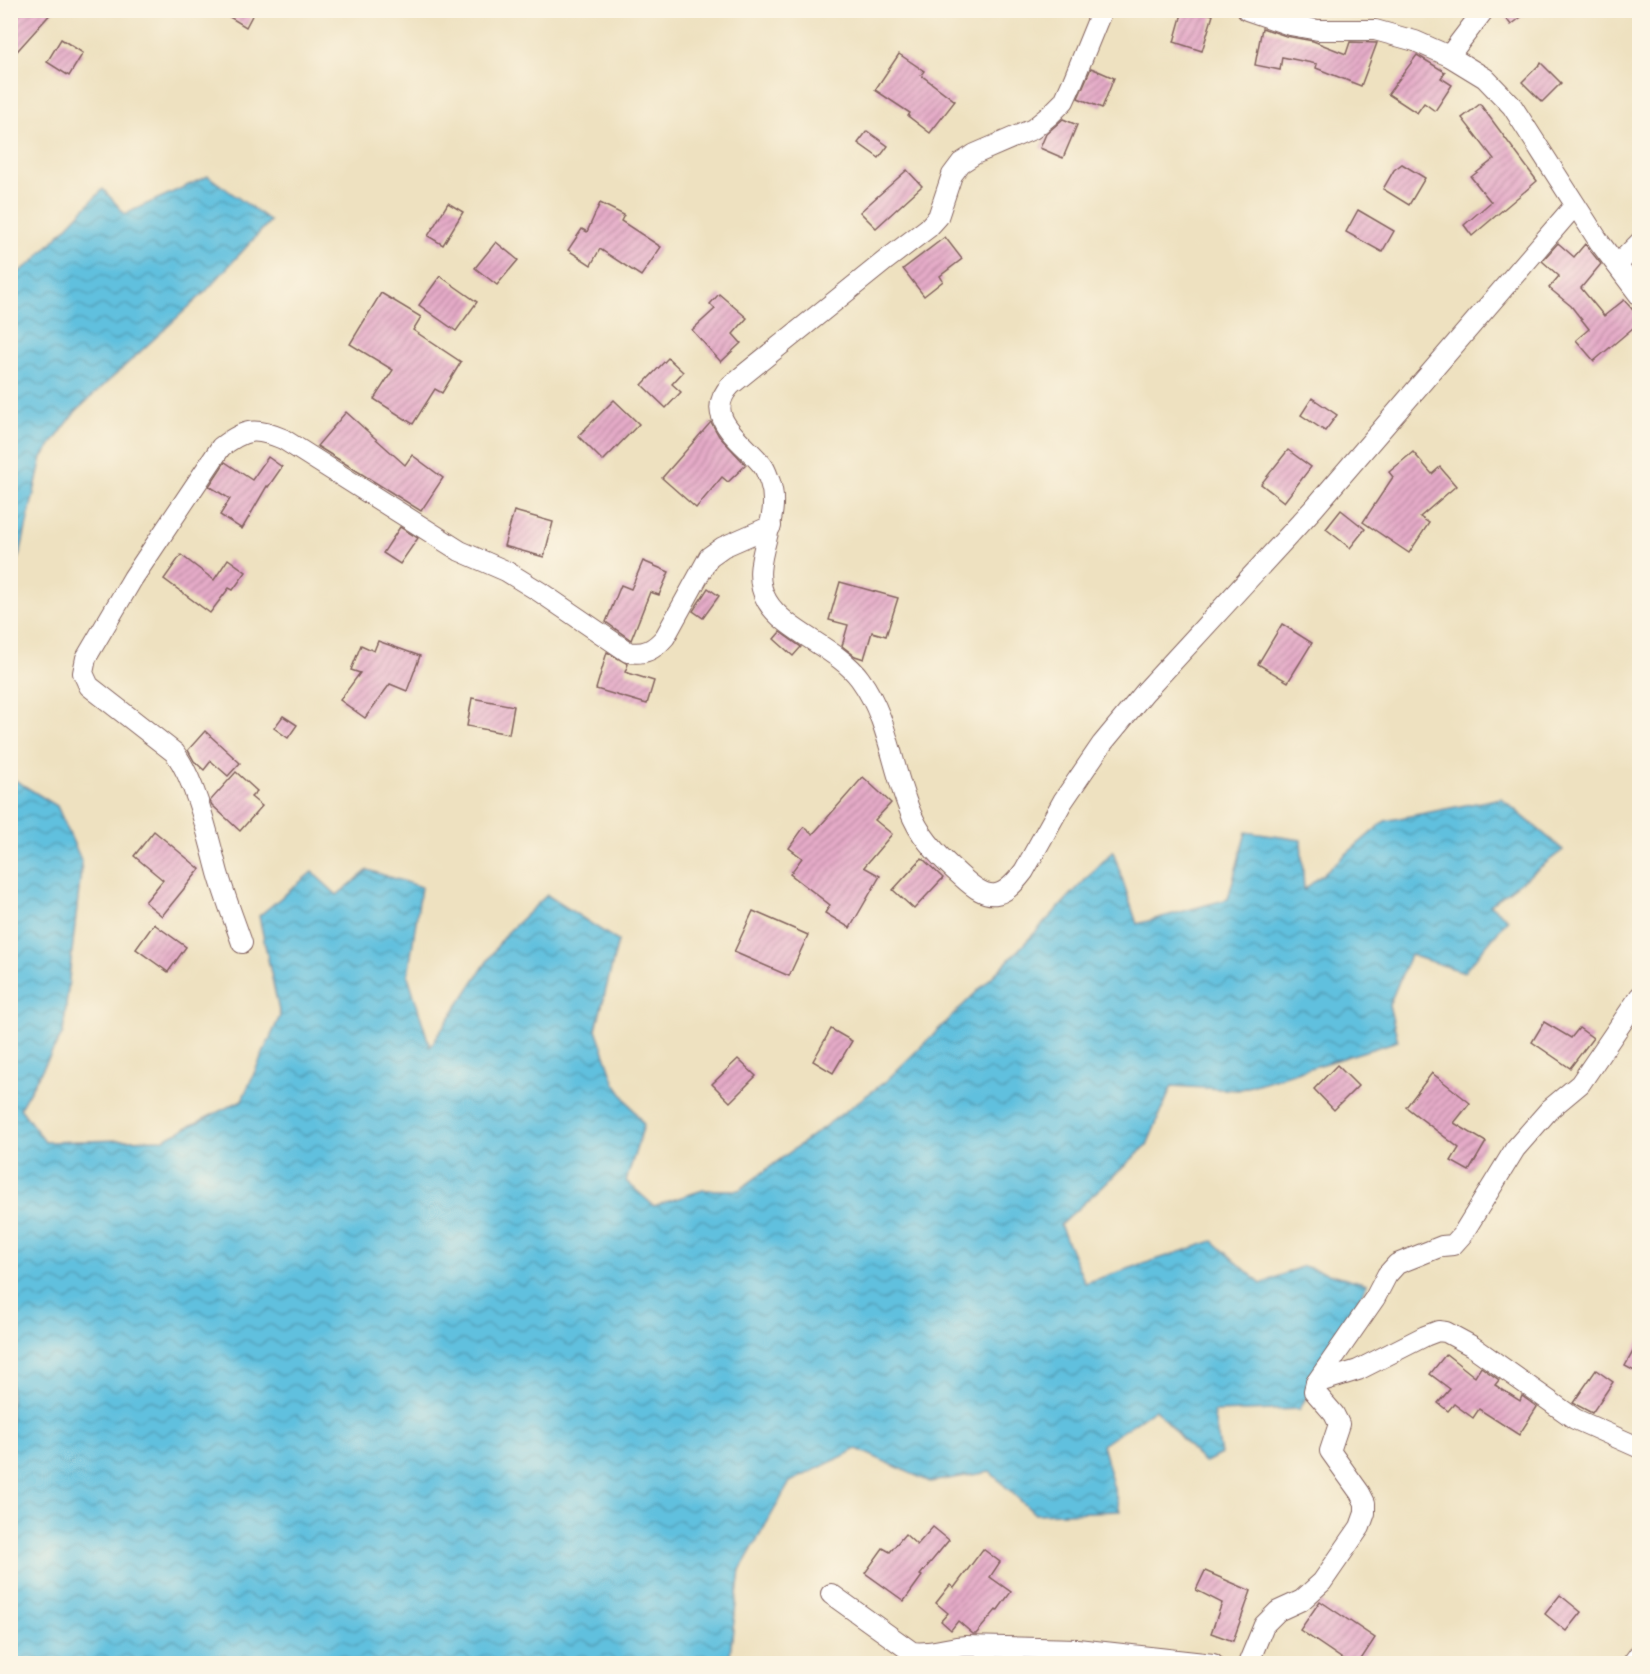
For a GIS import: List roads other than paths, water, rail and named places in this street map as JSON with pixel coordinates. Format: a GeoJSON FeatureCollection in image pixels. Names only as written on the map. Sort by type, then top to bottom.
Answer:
{"type":"FeatureCollection","features":[{"type":"Feature","properties":{"kind":"street"},"geometry":{"type":"LineString","coordinates":[[1102,10],[1064,101],[1033,129],[975,154],[961,163],[952,175],[938,217],[928,228],[877,267],[723,395],[720,410],[724,425],[764,467],[775,497],[771,526],[761,556],[760,572],[766,600],[776,614],[846,664],[859,678],[870,695],[890,743],[906,801],[927,843],[970,885],[984,894],[994,896],[1005,892],[1024,871],[1063,801],[1102,744],[1145,692],[1314,508],[1575,205]]}},
{"type":"Feature","properties":{"kind":"street"},"geometry":{"type":"LineString","coordinates":[[1449,56],[1484,10]]}},
{"type":"Feature","properties":{"kind":"street"},"geometry":{"type":"LineString","coordinates":[[1256,12],[1290,25],[1318,30],[1375,30],[1415,41],[1449,56],[1485,78],[1512,106],[1575,205],[1640,296]]}},
{"type":"Feature","properties":{"kind":"street"},"geometry":{"type":"LineString","coordinates":[[1617,265],[1640,242]]}},
{"type":"Feature","properties":{"kind":"street"},"geometry":{"type":"LineString","coordinates":[[242,943],[183,764],[175,753],[89,687],[83,673],[86,658],[133,578],[221,447],[236,436],[252,431],[264,431],[283,439],[460,551],[506,571],[628,652],[641,654],[657,646],[665,637],[709,557],[723,547],[771,526]]}},
{"type":"Feature","properties":{"kind":"street"},"geometry":{"type":"LineString","coordinates":[[1248,1664],[1264,1625],[1278,1611],[1302,1599],[1322,1582],[1360,1527],[1365,1513],[1365,1503],[1360,1493],[1330,1451],[1339,1424],[1334,1414],[1314,1391],[1316,1383],[1375,1298],[1387,1275],[1397,1264],[1442,1246],[1453,1245],[1462,1235],[1515,1149],[1550,1109],[1580,1084],[1640,996]]}},
{"type":"Feature","properties":{"kind":"street"},"geometry":{"type":"LineString","coordinates":[[1316,1383],[1358,1370],[1425,1336],[1438,1331],[1446,1332],[1472,1346],[1575,1419],[1640,1448]]}},
{"type":"Feature","properties":{"kind":"street"},"geometry":{"type":"LineString","coordinates":[[831,1594],[912,1652],[924,1654],[950,1647],[966,1646],[1077,1649],[1213,1664]]}},
{"type":"Feature","properties":{"kind":"street"},"geometry":{"type":"LineString","coordinates":[[1632,1664],[1640,1653]]}},
{"type":"Feature","properties":{"kind":"water"},"geometry":{"type":"Polygon","coordinates":[[[208,176],[270,221],[206,291],[76,411],[42,457],[21,550],[11,577],[11,278],[34,261],[103,189],[125,214],[208,176]]]}},
{"type":"Feature","properties":{"kind":"water"},"geometry":{"type":"Polygon","coordinates":[[[10,777],[57,806],[82,862],[63,1033],[20,1108],[45,1142],[164,1139],[242,1100],[280,1016],[259,916],[312,872],[337,895],[368,870],[421,887],[408,976],[430,1047],[504,936],[547,895],[618,941],[596,1029],[615,1084],[644,1125],[626,1181],[654,1206],[703,1190],[739,1190],[886,1081],[1001,968],[1113,851],[1137,924],[1228,899],[1246,832],[1301,840],[1304,890],[1385,821],[1501,798],[1563,850],[1490,905],[1508,919],[1464,972],[1410,955],[1389,1005],[1398,1041],[1238,1090],[1172,1086],[1147,1145],[1060,1225],[1085,1283],[1213,1241],[1261,1284],[1303,1266],[1367,1284],[1300,1409],[1213,1412],[1221,1454],[1204,1463],[1155,1409],[1102,1445],[1120,1511],[1035,1514],[990,1472],[930,1482],[857,1449],[790,1482],[740,1570],[729,1663],[11,1664],[10,777]]]}}]}
